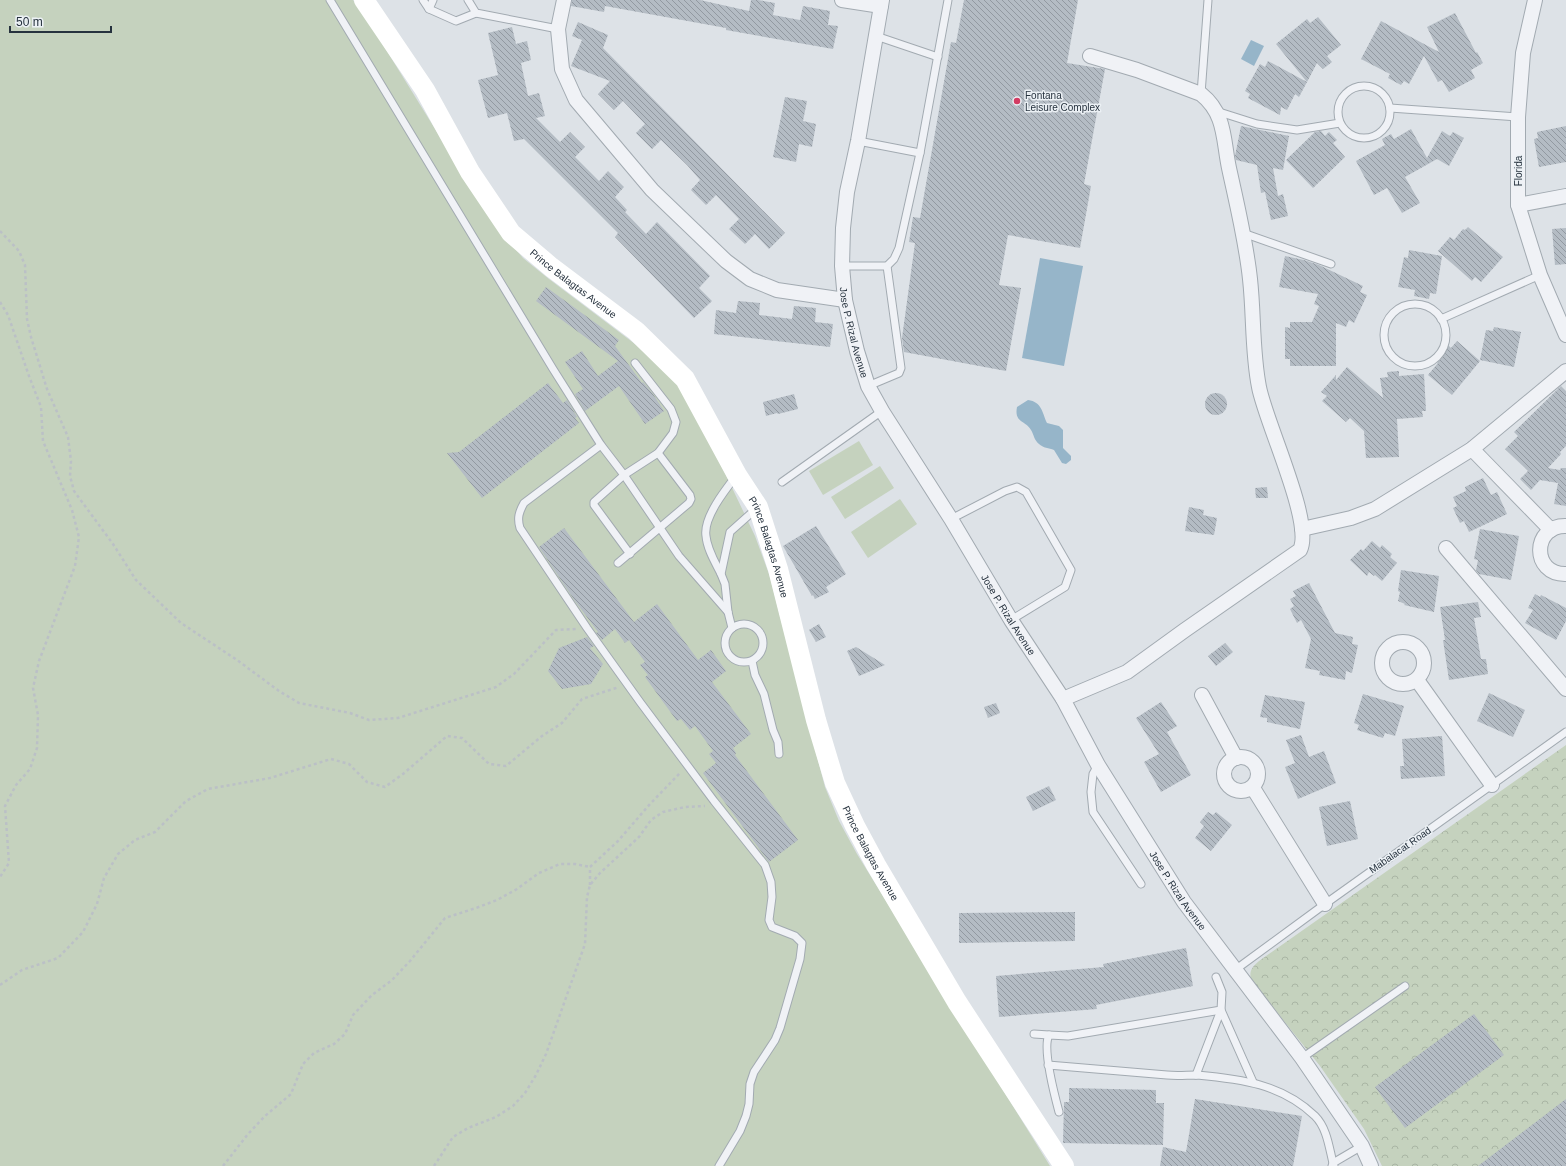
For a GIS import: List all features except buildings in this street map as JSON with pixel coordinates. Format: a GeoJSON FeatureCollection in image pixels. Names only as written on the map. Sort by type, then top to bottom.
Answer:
{"type":"FeatureCollection","features":[{"type":"Feature","properties":{"kind":"main road","name":"Prince Balagtas Avenue"},"geometry":{"type":"LineString","coordinates":[[364,0],[425,90],[470,172],[511,233],[551,267],[636,331],[685,379],[737,475],[758,507],[778,569],[816,720],[833,776],[855,826],[876,865],[957,1002],[1064,1166]]}},
{"type":"Feature","properties":{"kind":"street"},"geometry":{"type":"LineString","coordinates":[[564,0],[558,29],[562,69],[576,100],[652,190],[726,261],[750,279],[777,290],[845,300]]}},
{"type":"Feature","properties":{"kind":"street"},"geometry":{"type":"LineString","coordinates":[[842,0],[881,3]]}},
{"type":"Feature","properties":{"kind":"street","name":"Florida"},"geometry":{"type":"LineString","coordinates":[[1535,0],[1523,53],[1518,117],[1518,205],[1540,275],[1566,335]]}},
{"type":"Feature","properties":{"kind":"street","name":"Jose P. Rizal Avenue"},"geometry":{"type":"LineString","coordinates":[[881,3],[858,141],[847,192],[843,228],[842,266],[845,300],[857,351],[868,386],[1011,620],[1064,699],[1098,765],[1184,902],[1302,1058],[1362,1146],[1371,1166]]}},
{"type":"Feature","properties":{"kind":"street"},"geometry":{"type":"LineString","coordinates":[[1064,699],[1127,672],[1300,550],[1302,545],[1302,529],[1295,496],[1259,388],[1250,278],[1223,129],[1216,111],[1210,101],[1201,94],[1137,70],[1090,56]]}},
{"type":"Feature","properties":{"kind":"street"},"geometry":{"type":"LineString","coordinates":[[1518,205],[1566,196]]}},
{"type":"Feature","properties":{"kind":"street"},"geometry":{"type":"LineString","coordinates":[[1302,529],[1351,518],[1375,509],[1472,449],[1566,371]]}},
{"type":"Feature","properties":{"kind":"street"},"geometry":{"type":"LineString","coordinates":[[1472,449],[1551,530]]}},
{"type":"Feature","properties":{"kind":"street"},"geometry":{"type":"LineString","coordinates":[[1566,526],[1557,527],[1551,530],[1542,539],[1540,545],[1541,557],[1547,568],[1558,574],[1566,574]]}},
{"type":"Feature","properties":{"kind":"street"},"geometry":{"type":"LineString","coordinates":[[1446,548],[1566,689]]}},
{"type":"Feature","properties":{"kind":"street"},"geometry":{"type":"LineString","coordinates":[[1417,680],[1492,785]]}},
{"type":"Feature","properties":{"kind":"street"},"geometry":{"type":"LineString","coordinates":[[1202,695],[1236,758]]}},
{"type":"Feature","properties":{"kind":"street"},"geometry":{"type":"LineString","coordinates":[[1242,757],[1248,758],[1257,766],[1258,778],[1252,788],[1242,792],[1231,788],[1227,784],[1224,772],[1230,761],[1242,757]]}},
{"type":"Feature","properties":{"kind":"street"},"geometry":{"type":"LineString","coordinates":[[1252,788],[1325,904]]}},
{"type":"Feature","properties":{"kind":"lane"},"geometry":{"type":"LineString","coordinates":[[330,0],[553,369],[601,445],[624,475],[679,556],[728,612]]}},
{"type":"Feature","properties":{"kind":"lane"},"geometry":{"type":"LineString","coordinates":[[423,0],[429,9],[456,21],[476,13],[558,29]]}},
{"type":"Feature","properties":{"kind":"lane"},"geometry":{"type":"LineString","coordinates":[[429,9],[434,0]]}},
{"type":"Feature","properties":{"kind":"lane"},"geometry":{"type":"LineString","coordinates":[[468,0],[476,13]]}},
{"type":"Feature","properties":{"kind":"lane"},"geometry":{"type":"LineString","coordinates":[[842,266],[886,266],[894,259],[899,248],[920,153],[948,0]]}},
{"type":"Feature","properties":{"kind":"lane"},"geometry":{"type":"LineString","coordinates":[[1201,94],[1208,0]]}},
{"type":"Feature","properties":{"kind":"lane"},"geometry":{"type":"LineString","coordinates":[[876,36],[938,57]]}},
{"type":"Feature","properties":{"kind":"lane"},"geometry":{"type":"LineString","coordinates":[[1370,86],[1383,94],[1388,100],[1390,108],[1388,123],[1384,129],[1371,138],[1356,137],[1349,134],[1340,123],[1337,110],[1338,104],[1342,97],[1354,87],[1370,86]]}},
{"type":"Feature","properties":{"kind":"lane"},"geometry":{"type":"LineString","coordinates":[[1390,108],[1518,117]]}},
{"type":"Feature","properties":{"kind":"lane"},"geometry":{"type":"LineString","coordinates":[[1216,111],[1258,124],[1297,130],[1340,123]]}},
{"type":"Feature","properties":{"kind":"lane"},"geometry":{"type":"LineString","coordinates":[[858,141],[920,153]]}},
{"type":"Feature","properties":{"kind":"lane"},"geometry":{"type":"LineString","coordinates":[[1243,233],[1331,264]]}},
{"type":"Feature","properties":{"kind":"lane"},"geometry":{"type":"LineString","coordinates":[[868,386],[899,373],[902,368],[886,266]]}},
{"type":"Feature","properties":{"kind":"lane"},"geometry":{"type":"LineString","coordinates":[[1442,319],[1540,275]]}},
{"type":"Feature","properties":{"kind":"lane"},"geometry":{"type":"LineString","coordinates":[[1410,304],[1421,304],[1431,308],[1442,319],[1446,334],[1445,345],[1440,354],[1429,363],[1419,366],[1408,366],[1398,362],[1390,354],[1385,345],[1385,328],[1389,318],[1396,310],[1410,304]]}},
{"type":"Feature","properties":{"kind":"lane"},"geometry":{"type":"LineString","coordinates":[[630,554],[594,505],[594,502],[624,475],[658,453],[673,433],[676,422],[672,409],[635,363]]}},
{"type":"Feature","properties":{"kind":"lane"},"geometry":{"type":"LineString","coordinates":[[782,482],[882,411]]}},
{"type":"Feature","properties":{"kind":"lane"},"geometry":{"type":"LineString","coordinates":[[601,445],[524,503],[519,512],[518,521],[520,528],[587,628],[627,684],[765,865],[771,882],[772,897],[769,920],[772,926],[795,936],[802,943],[800,959],[780,1028],[775,1040],[754,1072],[750,1084],[749,1104],[744,1121],[740,1131],[719,1166]]}},
{"type":"Feature","properties":{"kind":"lane"},"geometry":{"type":"LineString","coordinates":[[618,563],[661,528],[692,499],[658,453]]}},
{"type":"Feature","properties":{"kind":"lane"},"geometry":{"type":"LineString","coordinates":[[732,628],[728,612],[725,584],[710,549],[706,535],[710,516],[723,493],[737,475]]}},
{"type":"Feature","properties":{"kind":"lane"},"geometry":{"type":"LineString","coordinates":[[951,520],[1005,491],[1017,487],[1026,492],[1071,570],[1065,587],[1011,620]]}},
{"type":"Feature","properties":{"kind":"lane"},"geometry":{"type":"LineString","coordinates":[[721,574],[730,532],[758,507]]}},
{"type":"Feature","properties":{"kind":"lane"},"geometry":{"type":"LineString","coordinates":[[742,624],[752,626],[760,633],[763,643],[760,653],[752,661],[743,662],[734,660],[727,653],[724,644],[726,634],[732,628],[742,624]]}},
{"type":"Feature","properties":{"kind":"lane"},"geometry":{"type":"LineString","coordinates":[[752,661],[754,675],[764,694],[780,754]]}},
{"type":"Feature","properties":{"kind":"lane","name":"Mabalacat Road"},"geometry":{"type":"LineString","coordinates":[[1235,970],[1566,732]]}},
{"type":"Feature","properties":{"kind":"lane"},"geometry":{"type":"LineString","coordinates":[[1098,765],[1093,774],[1091,792],[1093,812],[1141,884]]}},
{"type":"Feature","properties":{"kind":"lane"},"geometry":{"type":"LineString","coordinates":[[1196,1075],[1221,1010],[1222,992],[1216,977]]}},
{"type":"Feature","properties":{"kind":"lane"},"geometry":{"type":"LineString","coordinates":[[1302,1058],[1405,986]]}},
{"type":"Feature","properties":{"kind":"lane"},"geometry":{"type":"LineString","coordinates":[[1034,1034],[1068,1036],[1221,1010]]}},
{"type":"Feature","properties":{"kind":"lane"},"geometry":{"type":"LineString","coordinates":[[1221,1010],[1253,1082]]}},
{"type":"Feature","properties":{"kind":"lane"},"geometry":{"type":"LineString","coordinates":[[1049,1035],[1047,1044],[1048,1065],[1059,1112]]}},
{"type":"Feature","properties":{"kind":"lane"},"geometry":{"type":"LineString","coordinates":[[1048,1065],[1169,1075],[1196,1075],[1253,1082],[1290,1096],[1316,1116],[1324,1128],[1333,1165],[1362,1146]]}},
{"type":"Feature","properties":{"kind":"path"},"geometry":{"type":"LineString","coordinates":[[0,232],[20,251],[25,265],[27,319],[47,389],[68,437],[71,460],[70,476],[74,491],[113,544],[136,580],[181,623],[237,660],[279,691],[299,703],[350,713],[369,720],[398,718],[496,687],[514,674],[556,630],[587,628]]}},
{"type":"Feature","properties":{"kind":"path"},"geometry":{"type":"LineString","coordinates":[[0,302],[8,315],[41,407],[43,441],[72,510],[79,538],[75,566],[39,661],[33,688],[38,716],[37,748],[30,769],[16,785],[5,806],[9,863],[0,877]]}},
{"type":"Feature","properties":{"kind":"path"},"geometry":{"type":"LineString","coordinates":[[0,985],[22,970],[58,958],[83,932],[97,904],[104,878],[118,854],[135,840],[154,832],[186,801],[208,789],[270,778],[331,759],[349,764],[367,782],[385,787],[403,774],[447,736],[462,738],[489,764],[506,766],[542,736],[562,723],[582,699],[627,684]]}},
{"type":"Feature","properties":{"kind":"path"},"geometry":{"type":"LineString","coordinates":[[434,1166],[453,1136],[468,1128],[496,1117],[513,1106],[525,1093],[546,1054],[555,1025],[585,944],[590,867],[618,841],[650,804],[688,765]]}},
{"type":"Feature","properties":{"kind":"path"},"geometry":{"type":"LineString","coordinates":[[590,885],[600,873],[639,837],[651,820],[663,812],[685,807],[709,806]]}},
{"type":"Feature","properties":{"kind":"path"},"geometry":{"type":"LineString","coordinates":[[223,1166],[260,1121],[291,1094],[303,1064],[314,1053],[334,1044],[346,1034],[353,1015],[372,995],[392,980],[410,961],[445,918],[497,900],[517,889],[539,873],[560,864],[575,864],[590,867]]}},
{"type":"Feature","properties":{"kind":"green space"},"geometry":{"type":"Polygon","coordinates":[[[0,0],[353,0],[377,35],[482,205],[501,232],[523,258],[635,344],[680,387],[725,473],[755,536],[769,574],[825,787],[839,821],[857,854],[1050,1166],[0,1166],[0,0]]]}},
{"type":"Feature","properties":{"kind":"green space"},"geometry":{"type":"Polygon","coordinates":[[[859,441],[873,465],[823,495],[809,471],[859,441]]]}},
{"type":"Feature","properties":{"kind":"green space"},"geometry":{"type":"Polygon","coordinates":[[[880,466],[894,488],[845,519],[831,497],[880,466]]]}},
{"type":"Feature","properties":{"kind":"green space"},"geometry":{"type":"Polygon","coordinates":[[[900,499],[917,524],[868,558],[851,532],[900,499]]]}},
{"type":"Feature","properties":{"kind":"green space"},"geometry":{"type":"Polygon","coordinates":[[[1566,745],[1566,1166],[1382,1166],[1364,1129],[1320,1066],[1251,980],[1250,974],[1252,969],[1259,961],[1566,745]]]}},
{"type":"Feature","properties":{"kind":"water"},"geometry":{"type":"Polygon","coordinates":[[[1251,40],[1264,46],[1254,66],[1241,59],[1251,40]]]}},
{"type":"Feature","properties":{"kind":"water"},"geometry":{"type":"Polygon","coordinates":[[[1040,258],[1083,266],[1064,366],[1022,358],[1040,258]]]}},
{"type":"Feature","properties":{"kind":"water"},"geometry":{"type":"Polygon","coordinates":[[[1028,400],[1039,405],[1047,423],[1059,426],[1063,430],[1063,448],[1071,456],[1071,460],[1066,464],[1062,463],[1054,450],[1042,446],[1037,442],[1029,427],[1017,416],[1017,407],[1028,400]]]}},
{"type":"Feature","properties":{"kind":"place","name":"Fontana Leisure Complex"},"geometry":{"type":"Point","coordinates":[1017,101]}}]}
